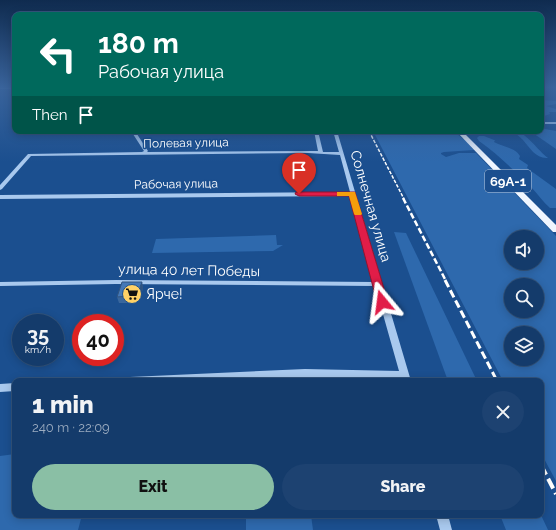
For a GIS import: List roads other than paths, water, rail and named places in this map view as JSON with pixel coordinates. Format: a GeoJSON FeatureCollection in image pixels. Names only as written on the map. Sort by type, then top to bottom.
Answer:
{"type":"FeatureCollection","features":[{"type":"Feature","properties":{"kind":"main road","name":"69А-1"},"geometry":{"type":"LineString","coordinates":[[462,134],[556,230]]}},
{"type":"Feature","properties":{"kind":"street"},"geometry":{"type":"LineString","coordinates":[[544,123],[556,123]]}},
{"type":"Feature","properties":{"kind":"street"},"geometry":{"type":"LineString","coordinates":[[135,134],[146,151],[144,153]]}},
{"type":"Feature","properties":{"kind":"street"},"geometry":{"type":"LineString","coordinates":[[317,134],[321,152]]}},
{"type":"Feature","properties":{"kind":"street","name":"Солнечная улица"},"geometry":{"type":"LineString","coordinates":[[336,134],[377,284],[405,378]]}},
{"type":"Feature","properties":{"kind":"street","name":"Полевая улица"},"geometry":{"type":"LineString","coordinates":[[0,188],[30,155],[321,152],[341,154]]}},
{"type":"Feature","properties":{"kind":"street","name":"Рабочая улица"},"geometry":{"type":"LineString","coordinates":[[0,197],[352,194]]}},
{"type":"Feature","properties":{"kind":"street","name":"улица 40 лет Победы"},"geometry":{"type":"LineString","coordinates":[[0,284],[116,282],[377,284]]}},
{"type":"Feature","properties":{"kind":"street"},"geometry":{"type":"LineString","coordinates":[[196,378],[305,373],[405,378]]}},
{"type":"Feature","properties":{"kind":"street"},"geometry":{"type":"LineString","coordinates":[[0,388],[12,387]]}},
{"type":"Feature","properties":{"kind":"street"},"geometry":{"type":"LineString","coordinates":[[443,518],[446,530]]}},
{"type":"Feature","properties":{"kind":"railway"},"geometry":{"type":"LineString","coordinates":[[371,134],[404,199]]}},
{"type":"Feature","properties":{"kind":"railway"},"geometry":{"type":"LineString","coordinates":[[403,198],[446,281]]}},
{"type":"Feature","properties":{"kind":"railway"},"geometry":{"type":"LineString","coordinates":[[445,280],[495,378]]}},
{"type":"Feature","properties":{"kind":"railway"},"geometry":{"type":"LineString","coordinates":[[544,471],[556,494]]}},
{"type":"Feature","properties":{"kind":"place","name":"Ярче!"},"geometry":{"type":"Point","coordinates":[132,294]}}]}
